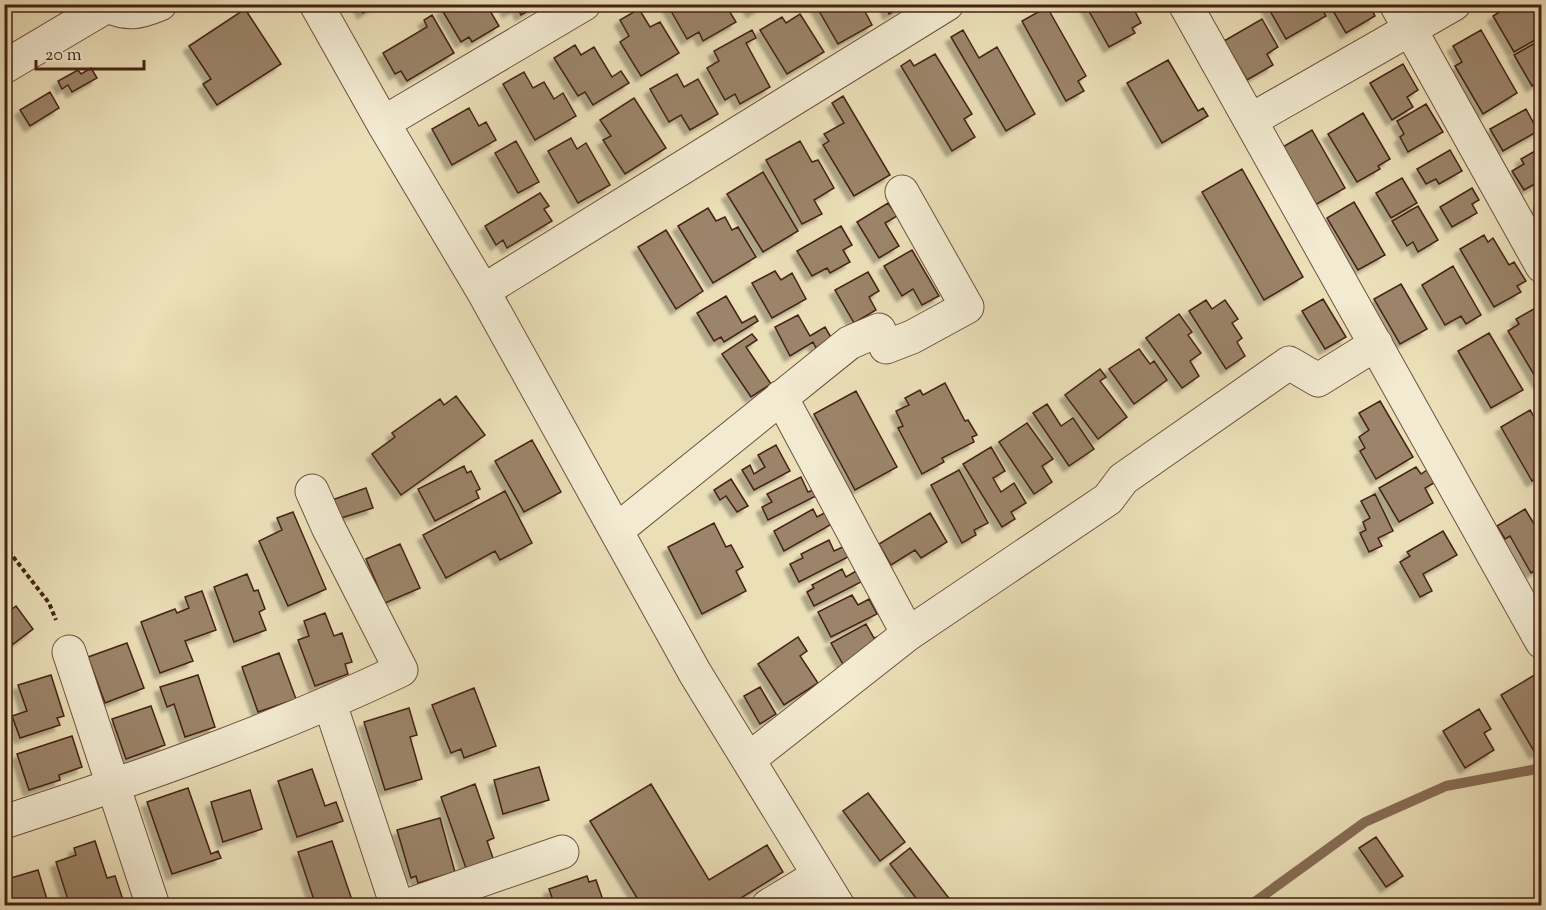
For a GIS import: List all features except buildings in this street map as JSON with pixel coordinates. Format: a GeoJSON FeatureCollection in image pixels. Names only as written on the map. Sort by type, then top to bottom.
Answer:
{"type":"FeatureCollection","features":[{"type":"Feature","properties":{"kind":"street"},"geometry":{"type":"LineString","coordinates":[[4,67],[106,5],[124,13],[142,11],[160,4]]}},
{"type":"Feature","properties":{"kind":"street"},"geometry":{"type":"LineString","coordinates":[[316,4],[483,291],[695,673],[838,906]]}},
{"type":"Feature","properties":{"kind":"street"},"geometry":{"type":"LineString","coordinates":[[384,123],[584,4]]}},
{"type":"Feature","properties":{"kind":"street"},"geometry":{"type":"LineString","coordinates":[[483,291],[947,4]]}},
{"type":"Feature","properties":{"kind":"street"},"geometry":{"type":"LineString","coordinates":[[1185,4],[1542,642]]}},
{"type":"Feature","properties":{"kind":"street"},"geometry":{"type":"LineString","coordinates":[[1251,120],[1403,17],[1454,4]]}},
{"type":"Feature","properties":{"kind":"street"},"geometry":{"type":"LineString","coordinates":[[1403,17],[1542,266]]}},
{"type":"Feature","properties":{"kind":"street"},"geometry":{"type":"LineString","coordinates":[[617,530],[849,344],[879,330],[886,347],[912,337],[967,307],[902,192]]}},
{"type":"Feature","properties":{"kind":"street"},"geometry":{"type":"LineString","coordinates":[[749,759],[908,634],[1108,499],[1123,479],[1289,363],[1318,380],[1376,344]]}},
{"type":"Feature","properties":{"kind":"street"},"geometry":{"type":"LineString","coordinates":[[781,397],[908,634]]}},
{"type":"Feature","properties":{"kind":"street"},"geometry":{"type":"LineString","coordinates":[[4,822],[112,786],[330,704],[401,670],[312,491]]}},
{"type":"Feature","properties":{"kind":"street"},"geometry":{"type":"LineString","coordinates":[[69,652],[153,906]]}},
{"type":"Feature","properties":{"kind":"street"},"geometry":{"type":"LineString","coordinates":[[330,704],[397,906]]}},
{"type":"Feature","properties":{"kind":"street"},"geometry":{"type":"LineString","coordinates":[[406,906],[562,852]]}},
{"type":"Feature","properties":{"kind":"street"},"geometry":{"type":"LineString","coordinates":[[768,906],[819,875]]}},
{"type":"Feature","properties":{"kind":"path"},"geometry":{"type":"LineString","coordinates":[[4,544],[49,603],[69,652]]}},
{"type":"Feature","properties":{"kind":"waterway"},"geometry":{"type":"LineString","coordinates":[[1249,906],[1365,822],[1446,786],[1542,768]]}}]}
